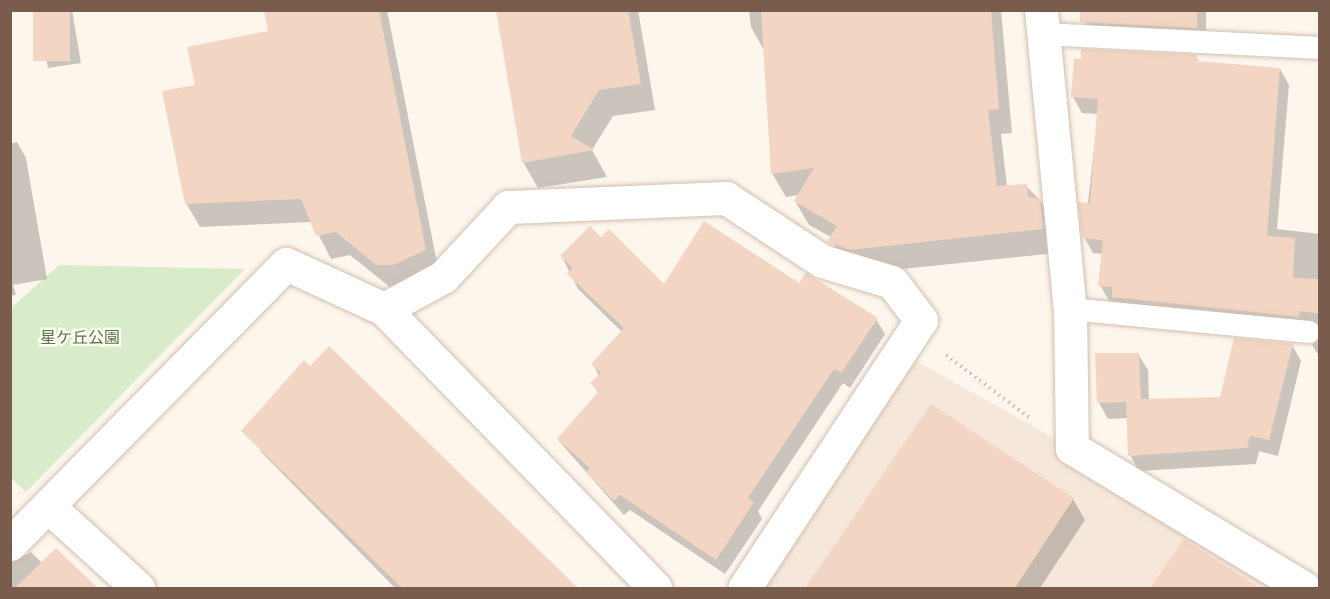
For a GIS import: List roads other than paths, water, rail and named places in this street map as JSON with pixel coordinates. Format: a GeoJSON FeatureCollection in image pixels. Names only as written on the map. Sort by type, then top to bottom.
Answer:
{"type":"FeatureCollection","features":[{"type":"Feature","properties":{"kind":"street"},"geometry":{"type":"LineString","coordinates":[[1043,22],[1070,309],[1072,448],[1304,588]]}},
{"type":"Feature","properties":{"kind":"street"},"geometry":{"type":"LineString","coordinates":[[384,309],[443,277],[508,207],[726,198],[822,261],[892,282],[921,320],[744,588]]}},
{"type":"Feature","properties":{"kind":"street"},"geometry":{"type":"LineString","coordinates":[[10,544],[286,264],[384,309],[655,588]]}},
{"type":"Feature","properties":{"kind":"street"},"geometry":{"type":"LineString","coordinates":[[48,506],[138,588]]}},
{"type":"Feature","properties":{"kind":"lane"},"geometry":{"type":"LineString","coordinates":[[1043,22],[1320,48]]}},
{"type":"Feature","properties":{"kind":"lane"},"geometry":{"type":"LineString","coordinates":[[1070,309],[1309,332]]}},
{"type":"Feature","properties":{"kind":"park label","name":"星ケ丘公園"},"geometry":{"type":"Point","coordinates":[80,338]}}]}
